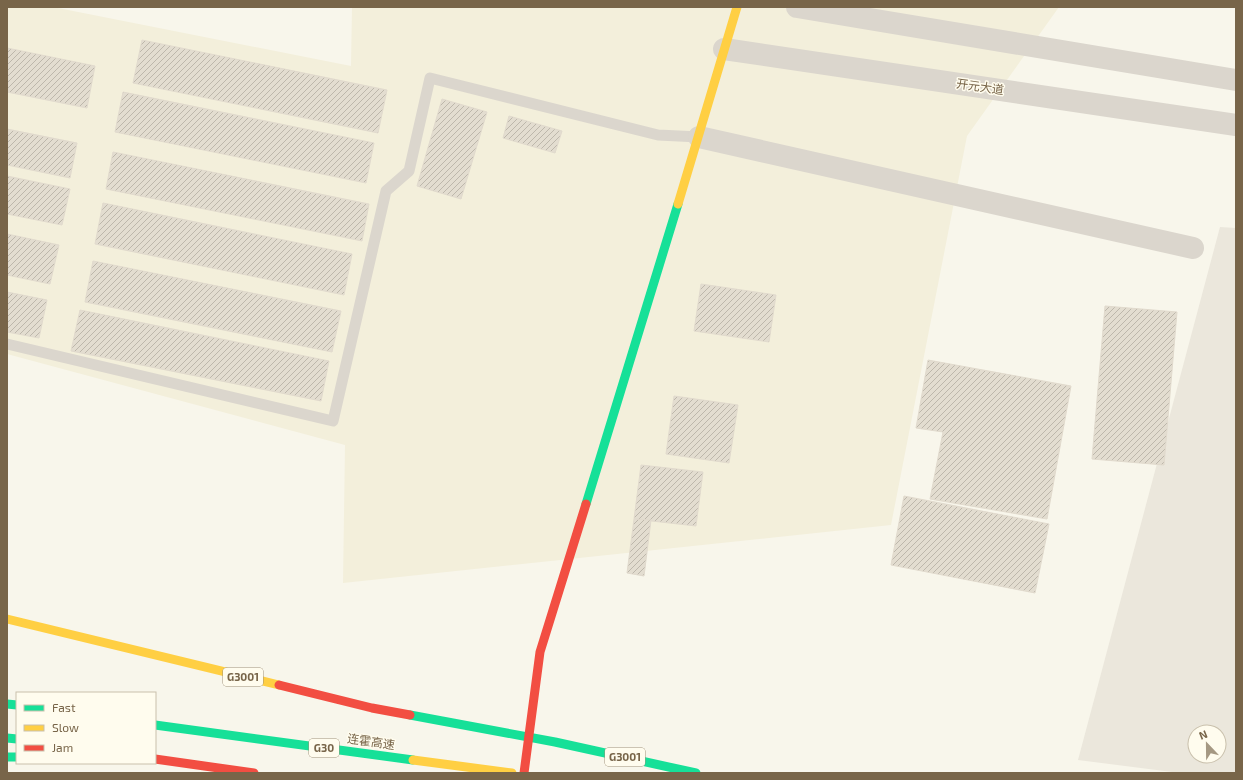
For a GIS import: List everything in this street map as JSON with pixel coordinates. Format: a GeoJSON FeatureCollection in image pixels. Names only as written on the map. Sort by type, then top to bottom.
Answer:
{"type":"FeatureCollection","features":[{"type":"Feature","properties":{"kind":"main road"},"geometry":{"type":"LineString","coordinates":[[524,773],[540,652],[699,137],[737,7]]}},
{"type":"Feature","properties":{"kind":"main road","name":"G3001"},"geometry":{"type":"LineString","coordinates":[[7,619],[364,707],[555,742],[696,773]]}},
{"type":"Feature","properties":{"kind":"main road","name":"连霍高速"},"geometry":{"type":"LineString","coordinates":[[156,725],[512,773]]}},
{"type":"Feature","properties":{"kind":"main road"},"geometry":{"type":"LineString","coordinates":[[156,761],[182,763],[254,773]]}},
{"type":"Feature","properties":{"kind":"street"},"geometry":{"type":"LineString","coordinates":[[797,7],[1236,80]]}},
{"type":"Feature","properties":{"kind":"street","name":"开元大道"},"geometry":{"type":"LineString","coordinates":[[724,49],[1236,124]]}},
{"type":"Feature","properties":{"kind":"street"},"geometry":{"type":"LineString","coordinates":[[699,137],[1194,248]]}},
{"type":"Feature","properties":{"kind":"lane"},"geometry":{"type":"LineString","coordinates":[[7,344],[333,421],[386,191],[409,171],[430,78],[658,135],[699,137]]}},
{"type":"Feature","properties":{"kind":"shaded area"},"geometry":{"type":"Polygon","coordinates":[[[7,7],[53,7],[351,66],[352,7],[1059,7],[967,136],[891,525],[343,583],[345,445],[7,354],[7,7]]]}},
{"type":"Feature","properties":{"kind":"shaded area"},"geometry":{"type":"Polygon","coordinates":[[[1220,227],[1236,228],[1236,773],[1180,773],[1078,760],[1220,227]]]}},
{"type":"Feature","properties":{"kind":"building"},"geometry":{"type":"Polygon","coordinates":[[[142,40],[387,90],[378,133],[133,83],[142,40]]]}},
{"type":"Feature","properties":{"kind":"building"},"geometry":{"type":"Polygon","coordinates":[[[7,48],[95,66],[87,108],[7,92],[7,48]]]}},
{"type":"Feature","properties":{"kind":"building"},"geometry":{"type":"Polygon","coordinates":[[[123,92],[374,143],[366,183],[115,132],[123,92]]]}},
{"type":"Feature","properties":{"kind":"building"},"geometry":{"type":"Polygon","coordinates":[[[442,99],[487,112],[461,199],[417,186],[442,99]]]}},
{"type":"Feature","properties":{"kind":"building"},"geometry":{"type":"Polygon","coordinates":[[[509,116],[562,131],[555,153],[503,138],[509,116]]]}},
{"type":"Feature","properties":{"kind":"building"},"geometry":{"type":"Polygon","coordinates":[[[7,129],[77,143],[70,178],[7,165],[7,129]]]}},
{"type":"Feature","properties":{"kind":"building"},"geometry":{"type":"Polygon","coordinates":[[[113,152],[369,204],[362,241],[106,189],[113,152]]]}},
{"type":"Feature","properties":{"kind":"building"},"geometry":{"type":"Polygon","coordinates":[[[7,176],[70,189],[62,225],[7,214],[7,176]]]}},
{"type":"Feature","properties":{"kind":"building"},"geometry":{"type":"Polygon","coordinates":[[[103,203],[352,254],[344,295],[95,244],[103,203]]]}},
{"type":"Feature","properties":{"kind":"building"},"geometry":{"type":"Polygon","coordinates":[[[7,234],[59,245],[50,284],[7,275],[7,234]]]}},
{"type":"Feature","properties":{"kind":"building"},"geometry":{"type":"Polygon","coordinates":[[[93,261],[341,311],[332,352],[85,302],[93,261]]]}},
{"type":"Feature","properties":{"kind":"building"},"geometry":{"type":"Polygon","coordinates":[[[701,284],[776,295],[769,342],[694,331],[701,284]]]}},
{"type":"Feature","properties":{"kind":"building"},"geometry":{"type":"Polygon","coordinates":[[[7,292],[47,300],[39,338],[7,332],[7,292]]]}},
{"type":"Feature","properties":{"kind":"building"},"geometry":{"type":"Polygon","coordinates":[[[1105,306],[1177,312],[1164,465],[1092,459],[1105,306]]]}},
{"type":"Feature","properties":{"kind":"building"},"geometry":{"type":"Polygon","coordinates":[[[80,310],[329,361],[321,401],[71,351],[80,310]]]}},
{"type":"Feature","properties":{"kind":"building"},"geometry":{"type":"Polygon","coordinates":[[[928,360],[1071,386],[1047,519],[930,499],[943,432],[916,428],[928,360]]]}},
{"type":"Feature","properties":{"kind":"building"},"geometry":{"type":"Polygon","coordinates":[[[674,396],[738,405],[729,463],[666,454],[674,396]]]}},
{"type":"Feature","properties":{"kind":"building"},"geometry":{"type":"Polygon","coordinates":[[[641,465],[703,472],[696,526],[634,519],[641,465]]]}},
{"type":"Feature","properties":{"kind":"building"},"geometry":{"type":"Polygon","coordinates":[[[904,496],[1049,524],[1035,593],[891,565],[904,496]]]}},
{"type":"Feature","properties":{"kind":"building"},"geometry":{"type":"Polygon","coordinates":[[[634,519],[651,520],[644,576],[627,573],[634,519]]]}},
{"type":"Feature","properties":{"kind":"traffic: fast"},"geometry":{"type":"LineString","coordinates":[[586,504],[678,204]]}},
{"type":"Feature","properties":{"kind":"traffic: fast"},"geometry":{"type":"LineString","coordinates":[[7,704],[16,705]]}},
{"type":"Feature","properties":{"kind":"traffic: fast"},"geometry":{"type":"LineString","coordinates":[[410,715],[555,742],[696,773]]}},
{"type":"Feature","properties":{"kind":"traffic: fast"},"geometry":{"type":"LineString","coordinates":[[156,725],[413,760]]}},
{"type":"Feature","properties":{"kind":"traffic: fast"},"geometry":{"type":"LineString","coordinates":[[7,738],[16,739]]}},
{"type":"Feature","properties":{"kind":"traffic: fast"},"geometry":{"type":"LineString","coordinates":[[7,757],[16,757]]}},
{"type":"Feature","properties":{"kind":"traffic: slow"},"geometry":{"type":"LineString","coordinates":[[678,204],[737,7]]}},
{"type":"Feature","properties":{"kind":"traffic: slow"},"geometry":{"type":"LineString","coordinates":[[7,619],[279,685]]}},
{"type":"Feature","properties":{"kind":"traffic: slow"},"geometry":{"type":"LineString","coordinates":[[413,760],[512,773]]}},
{"type":"Feature","properties":{"kind":"traffic: jam"},"geometry":{"type":"LineString","coordinates":[[524,773],[540,652],[586,504]]}},
{"type":"Feature","properties":{"kind":"traffic: jam"},"geometry":{"type":"LineString","coordinates":[[279,685],[372,708],[410,715]]}},
{"type":"Feature","properties":{"kind":"traffic: jam"},"geometry":{"type":"LineString","coordinates":[[156,759],[254,773]]}}]}
